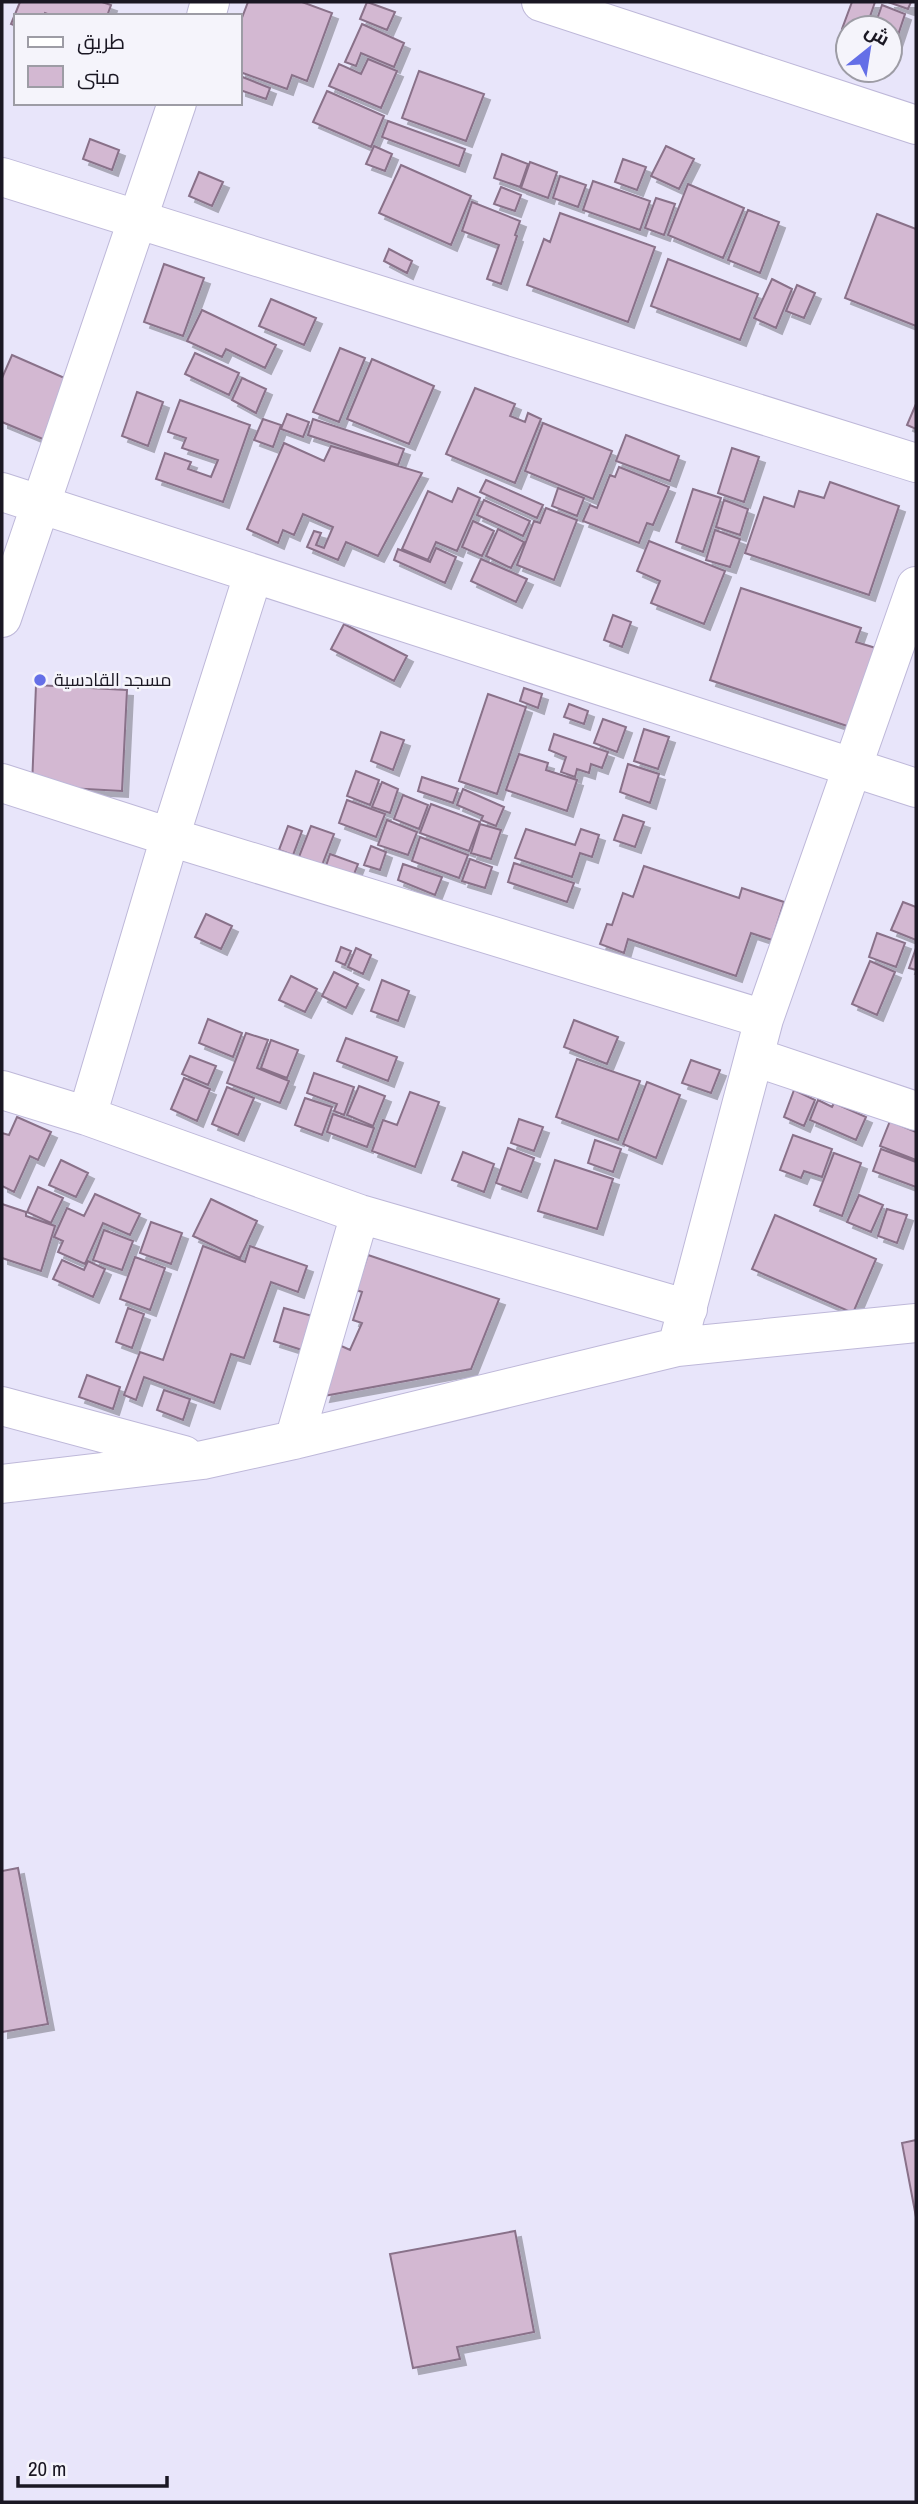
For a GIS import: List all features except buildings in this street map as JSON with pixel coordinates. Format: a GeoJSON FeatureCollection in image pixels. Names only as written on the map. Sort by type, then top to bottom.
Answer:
{"type":"FeatureCollection","features":[{"type":"Feature","properties":{"kind":"street"},"geometry":{"type":"LineString","coordinates":[[541,2],[916,125]]}},
{"type":"Feature","properties":{"kind":"street"},"geometry":{"type":"LineString","coordinates":[[2,618],[176,105]]}},
{"type":"Feature","properties":{"kind":"street"},"geometry":{"type":"LineString","coordinates":[[2,177],[138,222],[916,463]]}},
{"type":"Feature","properties":{"kind":"street"},"geometry":{"type":"LineString","coordinates":[[2,492],[916,788]]}},
{"type":"Feature","properties":{"kind":"street"},"geometry":{"type":"LineString","coordinates":[[87,1116],[170,837],[253,575]]}},
{"type":"Feature","properties":{"kind":"street"},"geometry":{"type":"LineString","coordinates":[[677,1347],[764,1019],[916,586]]}},
{"type":"Feature","properties":{"kind":"street"},"geometry":{"type":"LineString","coordinates":[[2,783],[764,1019]]}},
{"type":"Feature","properties":{"kind":"street"},"geometry":{"type":"LineString","coordinates":[[755,1057],[916,1111]]}},
{"type":"Feature","properties":{"kind":"street"},"geometry":{"type":"LineString","coordinates":[[2,1090],[87,1116],[360,1214],[688,1308]]}},
{"type":"Feature","properties":{"kind":"street"},"geometry":{"type":"LineString","coordinates":[[294,1440],[360,1214]]}},
{"type":"Feature","properties":{"kind":"street"},"geometry":{"type":"LineString","coordinates":[[2,1484],[203,1460],[677,1347],[916,1323]]}},
{"type":"Feature","properties":{"kind":"street"},"geometry":{"type":"LineString","coordinates":[[2,1406],[203,1460]]}},
{"type":"Feature","properties":{"kind":"place","name":"مسجد القادسية"},"geometry":{"type":"Point","coordinates":[40,680]}}]}
